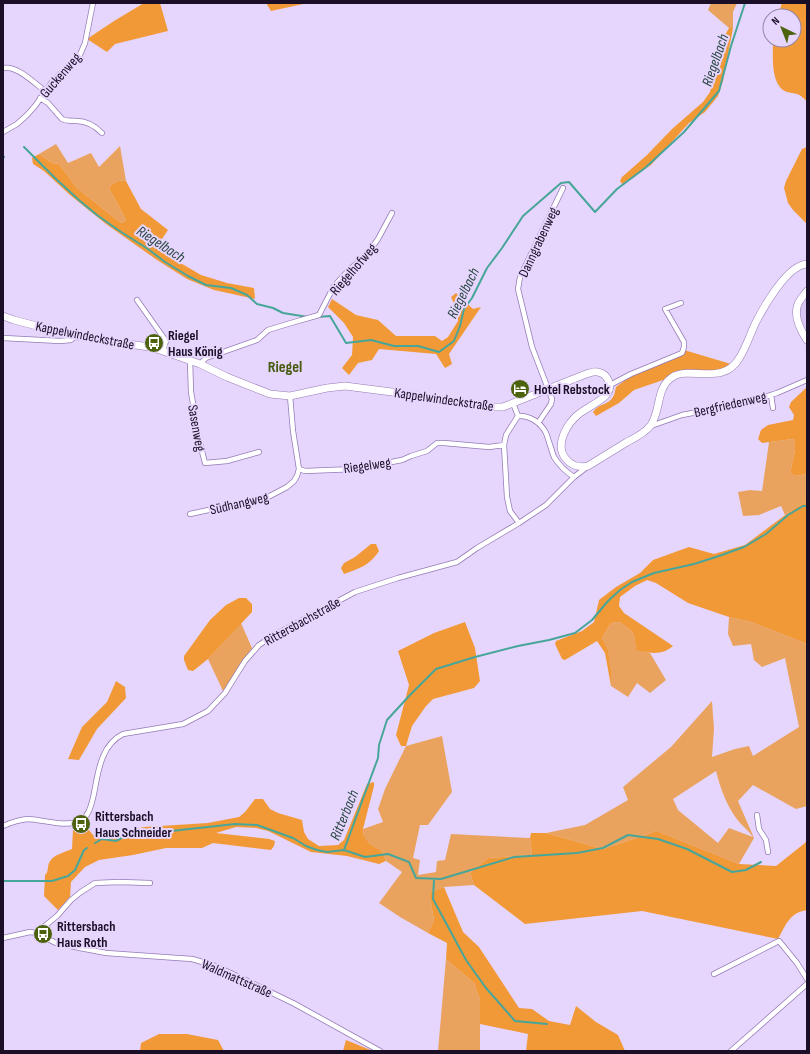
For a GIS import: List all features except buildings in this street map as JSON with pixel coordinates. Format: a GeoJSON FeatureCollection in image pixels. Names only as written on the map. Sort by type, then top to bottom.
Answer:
{"type":"FeatureCollection","features":[{"type":"Feature","properties":{"kind":"street","name":"Guckenweg"},"geometry":{"type":"LineString","coordinates":[[3,132],[21,120],[31,110],[52,82],[79,57],[85,43],[93,3]]}},
{"type":"Feature","properties":{"kind":"street"},"geometry":{"type":"LineString","coordinates":[[3,68],[8,67],[14,69],[45,91]]}},
{"type":"Feature","properties":{"kind":"street"},"geometry":{"type":"LineString","coordinates":[[40,98],[46,101],[65,121],[77,121],[88,124],[102,133]]}},
{"type":"Feature","properties":{"kind":"street","name":"Danngrabenweg"},"geometry":{"type":"LineString","coordinates":[[549,389],[532,347],[518,289],[520,277],[563,188]]}},
{"type":"Feature","properties":{"kind":"street","name":"Riegelhofweg"},"geometry":{"type":"LineString","coordinates":[[200,364],[206,358],[257,340],[268,330],[319,315],[334,286],[368,253],[378,240],[392,213]]}},
{"type":"Feature","properties":{"kind":"street"},"geometry":{"type":"LineString","coordinates":[[681,303],[665,310],[684,342],[682,353],[631,374],[610,385],[610,389],[605,397],[573,419],[561,445],[561,450],[568,462],[580,468],[588,466],[633,439],[651,426],[656,414],[661,391],[665,383],[671,377],[685,373],[720,373],[735,364],[740,358],[764,307],[779,286],[793,270],[807,264]]}},
{"type":"Feature","properties":{"kind":"street"},"geometry":{"type":"LineString","coordinates":[[807,291],[798,303],[797,309],[799,326],[807,340]]}},
{"type":"Feature","properties":{"kind":"street"},"geometry":{"type":"LineString","coordinates":[[137,300],[166,341],[163,351]]}},
{"type":"Feature","properties":{"kind":"street","name":"Kappelwindeckstraße"},"geometry":{"type":"LineString","coordinates":[[3,316],[75,336],[149,347],[163,351],[200,364],[227,378],[275,395],[290,396],[327,388],[346,386],[488,407],[503,407],[593,372],[599,372],[604,375],[610,385]]}},
{"type":"Feature","properties":{"kind":"street"},"geometry":{"type":"LineString","coordinates":[[3,338],[60,341],[71,340],[75,336]]}},
{"type":"Feature","properties":{"kind":"street","name":"Sasenweg"},"geometry":{"type":"LineString","coordinates":[[190,360],[190,392],[201,452],[205,463],[227,461],[259,452]]}},
{"type":"Feature","properties":{"kind":"street","name":"Bergfriedenweg"},"geometry":{"type":"LineString","coordinates":[[651,426],[682,415],[750,402],[807,380]]}},
{"type":"Feature","properties":{"kind":"street"},"geometry":{"type":"LineString","coordinates":[[538,423],[551,404],[552,399],[549,389]]}},
{"type":"Feature","properties":{"kind":"street"},"geometry":{"type":"LineString","coordinates":[[771,395],[773,408]]}},
{"type":"Feature","properties":{"kind":"street"},"geometry":{"type":"LineString","coordinates":[[290,396],[293,432],[299,469]]}},
{"type":"Feature","properties":{"kind":"street"},"geometry":{"type":"LineString","coordinates":[[513,403],[518,416]]}},
{"type":"Feature","properties":{"kind":"street"},"geometry":{"type":"LineString","coordinates":[[518,416],[529,417],[538,423],[545,432],[554,457],[564,470],[574,477]]}},
{"type":"Feature","properties":{"kind":"street"},"geometry":{"type":"LineString","coordinates":[[518,416],[506,435],[504,445],[507,497],[510,511],[518,523]]}},
{"type":"Feature","properties":{"kind":"street","name":"Riegelweg"},"geometry":{"type":"LineString","coordinates":[[299,469],[305,471],[355,469],[402,460],[427,451],[437,443],[489,447],[504,445]]}},
{"type":"Feature","properties":{"kind":"street","name":"Rittersbachstraße"},"geometry":{"type":"LineString","coordinates":[[3,826],[26,819],[61,824],[78,821],[84,818],[89,812],[92,803],[101,761],[110,745],[117,737],[123,734],[183,724],[208,711],[234,680],[245,661],[259,645],[271,637],[355,592],[398,578],[457,562],[546,505],[574,477],[588,466]]}},
{"type":"Feature","properties":{"kind":"street","name":"Südhangweg"},"geometry":{"type":"LineString","coordinates":[[190,514],[268,497],[287,487],[294,481],[299,469]]}},
{"type":"Feature","properties":{"kind":"street"},"geometry":{"type":"LineString","coordinates":[[757,815],[759,829],[766,840],[768,852]]}},
{"type":"Feature","properties":{"kind":"street"},"geometry":{"type":"LineString","coordinates":[[3,938],[30,932],[36,933],[57,916],[71,900],[95,883],[150,883]]}},
{"type":"Feature","properties":{"kind":"street","name":"Waldmattstraße"},"geometry":{"type":"LineString","coordinates":[[36,933],[56,943],[106,953],[192,959],[213,965],[293,1003],[380,1051]]}},
{"type":"Feature","properties":{"kind":"street"},"geometry":{"type":"LineString","coordinates":[[714,974],[779,941],[797,963],[807,979]]}},
{"type":"Feature","properties":{"kind":"street"},"geometry":{"type":"LineString","coordinates":[[731,1051],[807,984]]}},
{"type":"Feature","properties":{"kind":"shaded area"},"geometry":{"type":"Polygon","coordinates":[[[144,3],[160,3],[168,31],[115,44],[107,52],[87,39],[114,21],[144,3]]]}},
{"type":"Feature","properties":{"kind":"shaded area"},"geometry":{"type":"Polygon","coordinates":[[[266,3],[308,3],[271,11],[266,3]]]}},
{"type":"Feature","properties":{"kind":"shaded area"},"geometry":{"type":"Polygon","coordinates":[[[711,3],[737,3],[733,12],[733,28],[729,28],[708,10],[711,3]]]}},
{"type":"Feature","properties":{"kind":"shaded area"},"geometry":{"type":"Polygon","coordinates":[[[782,3],[807,3],[807,101],[801,96],[782,89],[775,77],[773,48],[802,48],[802,8],[780,8],[782,3]]]}},
{"type":"Feature","properties":{"kind":"shaded area"},"geometry":{"type":"Polygon","coordinates":[[[729,28],[733,28],[723,81],[718,96],[705,112],[689,123],[651,165],[622,184],[620,181],[622,177],[647,155],[672,129],[703,102],[710,92],[722,40],[729,28]]]}},
{"type":"Feature","properties":{"kind":"shaded area"},"geometry":{"type":"Polygon","coordinates":[[[56,144],[68,163],[91,153],[99,167],[120,146],[126,181],[116,182],[109,188],[126,220],[124,222],[121,223],[77,188],[59,164],[52,163],[39,154],[56,144]]]}},
{"type":"Feature","properties":{"kind":"shaded area"},"geometry":{"type":"Polygon","coordinates":[[[807,147],[807,224],[788,203],[784,188],[802,149],[807,147]]]}},
{"type":"Feature","properties":{"kind":"shaded area"},"geometry":{"type":"Polygon","coordinates":[[[39,154],[52,163],[59,164],[77,188],[121,223],[126,220],[109,188],[116,182],[126,181],[141,209],[168,230],[158,245],[160,251],[201,275],[227,283],[254,288],[255,299],[214,290],[187,279],[157,260],[106,224],[70,195],[44,171],[33,164],[32,158],[39,154]]]}},
{"type":"Feature","properties":{"kind":"shaded area"},"geometry":{"type":"Polygon","coordinates":[[[807,287],[807,347],[799,335],[794,320],[793,308],[797,299],[807,287]]]}},
{"type":"Feature","properties":{"kind":"shaded area"},"geometry":{"type":"Polygon","coordinates":[[[456,293],[473,309],[481,307],[449,354],[452,364],[445,368],[436,354],[379,349],[372,360],[358,363],[349,375],[342,368],[352,355],[353,337],[344,323],[328,307],[332,299],[356,315],[378,320],[396,336],[435,336],[442,341],[448,337],[458,321],[458,312],[451,297],[456,293]]]}},
{"type":"Feature","properties":{"kind":"shaded area"},"geometry":{"type":"Polygon","coordinates":[[[684,350],[731,364],[721,369],[706,372],[673,372],[666,379],[634,390],[619,403],[596,416],[593,412],[597,407],[609,402],[614,395],[616,387],[632,375],[684,350]]]}},
{"type":"Feature","properties":{"kind":"shaded area"},"geometry":{"type":"Polygon","coordinates":[[[807,387],[807,474],[796,476],[790,473],[795,450],[795,441],[793,439],[762,443],[758,439],[761,430],[768,425],[793,420],[794,415],[789,407],[791,402],[807,387]]]}},
{"type":"Feature","properties":{"kind":"shaded area"},"geometry":{"type":"Polygon","coordinates":[[[793,439],[795,441],[795,450],[790,473],[796,476],[807,474],[807,502],[796,507],[785,515],[781,506],[759,515],[743,516],[738,492],[750,490],[762,491],[769,442],[793,439]]]}},
{"type":"Feature","properties":{"kind":"shaded area"},"geometry":{"type":"Polygon","coordinates":[[[807,502],[807,644],[751,622],[729,617],[688,603],[656,583],[647,580],[635,586],[620,597],[619,606],[624,613],[673,646],[669,649],[656,653],[636,650],[633,633],[620,622],[611,623],[602,638],[608,651],[611,670],[611,686],[605,653],[597,641],[565,660],[562,659],[555,644],[556,641],[582,631],[594,622],[599,600],[616,587],[640,573],[653,560],[689,547],[714,554],[745,545],[796,507],[807,502]]]}},
{"type":"Feature","properties":{"kind":"shaded area"},"geometry":{"type":"Polygon","coordinates":[[[371,544],[376,544],[379,551],[372,560],[364,566],[344,574],[341,568],[344,563],[355,557],[371,544]]]}},
{"type":"Feature","properties":{"kind":"shaded area"},"geometry":{"type":"Polygon","coordinates":[[[239,598],[246,598],[252,604],[252,612],[208,659],[193,671],[188,670],[184,656],[210,620],[226,605],[239,598]]]}},
{"type":"Feature","properties":{"kind":"shaded area"},"geometry":{"type":"Polygon","coordinates":[[[729,617],[751,622],[807,644],[807,806],[796,809],[753,785],[738,801],[754,838],[739,864],[657,831],[603,849],[546,833],[585,825],[628,800],[623,787],[671,747],[712,701],[714,729],[712,757],[749,746],[753,756],[799,727],[785,658],[762,667],[754,660],[751,644],[733,646],[728,634],[729,617]],[[716,771],[673,799],[678,810],[718,843],[729,828],[753,837],[732,813],[716,771]]]}},
{"type":"Feature","properties":{"kind":"shaded area"},"geometry":{"type":"Polygon","coordinates":[[[465,622],[475,648],[480,681],[474,688],[433,699],[426,706],[412,726],[406,746],[401,746],[396,735],[409,685],[398,651],[434,633],[465,622]]]}},
{"type":"Feature","properties":{"kind":"shaded area"},"geometry":{"type":"Polygon","coordinates":[[[620,622],[629,628],[633,633],[636,649],[650,653],[666,680],[650,693],[637,683],[628,697],[611,686],[610,661],[602,638],[611,623],[620,622]]]}},
{"type":"Feature","properties":{"kind":"shaded area"},"geometry":{"type":"Polygon","coordinates":[[[241,623],[252,648],[223,691],[208,659],[241,623]]]}},
{"type":"Feature","properties":{"kind":"shaded area"},"geometry":{"type":"Polygon","coordinates":[[[116,681],[125,687],[126,698],[97,729],[79,760],[68,759],[82,727],[107,702],[116,681]]]}},
{"type":"Feature","properties":{"kind":"shaded area"},"geometry":{"type":"Polygon","coordinates":[[[442,736],[452,792],[428,825],[420,825],[413,858],[420,860],[418,875],[436,872],[437,861],[445,860],[451,834],[530,838],[532,855],[488,858],[470,873],[474,885],[444,887],[429,893],[434,920],[428,933],[379,903],[402,872],[386,861],[382,851],[370,844],[364,838],[363,829],[383,822],[378,809],[385,789],[406,746],[442,736]]]}},
{"type":"Feature","properties":{"kind":"shaded area"},"geometry":{"type":"Polygon","coordinates":[[[374,782],[363,829],[364,837],[370,844],[382,851],[386,861],[379,864],[347,856],[311,852],[268,831],[256,828],[236,827],[216,833],[269,839],[275,841],[274,846],[271,850],[213,843],[202,848],[166,848],[99,860],[85,867],[71,882],[70,897],[58,910],[44,896],[45,875],[49,863],[56,856],[72,849],[73,829],[84,824],[93,835],[120,835],[128,831],[144,827],[208,823],[239,817],[255,799],[263,799],[270,809],[302,820],[304,832],[308,839],[319,846],[338,845],[344,840],[367,784],[374,782]]]}},
{"type":"Feature","properties":{"kind":"shaded area"},"geometry":{"type":"Polygon","coordinates":[[[657,831],[739,864],[776,866],[805,843],[807,839],[807,910],[796,914],[789,920],[778,939],[642,911],[525,924],[474,885],[470,873],[488,858],[532,855],[530,838],[531,833],[546,833],[603,849],[657,831]]]}},
{"type":"Feature","properties":{"kind":"shaded area"},"geometry":{"type":"Polygon","coordinates":[[[444,887],[463,932],[479,947],[519,1008],[532,1009],[549,1021],[570,1025],[576,1006],[596,1022],[618,1035],[625,1051],[526,1051],[528,1034],[480,1024],[480,1000],[474,983],[446,959],[447,943],[428,933],[434,920],[429,893],[444,887]]]}},
{"type":"Feature","properties":{"kind":"shaded area"},"geometry":{"type":"Polygon","coordinates":[[[446,959],[474,983],[480,1000],[480,1051],[438,1051],[446,959]]]}},
{"type":"Feature","properties":{"kind":"shaded area"},"geometry":{"type":"Polygon","coordinates":[[[159,1034],[187,1034],[218,1040],[224,1051],[140,1051],[141,1043],[159,1034]]]}},
{"type":"Feature","properties":{"kind":"shaded area"},"geometry":{"type":"Polygon","coordinates":[[[346,1040],[373,1051],[343,1051],[346,1040]]]}},
{"type":"Feature","properties":{"kind":"waterway","name":"Riegelbach"},"geometry":{"type":"LineString","coordinates":[[318,317],[330,316],[346,343],[371,340],[394,346],[418,346],[439,352],[454,341],[460,326],[464,309],[472,298],[487,268],[523,216],[561,183],[569,182],[595,212],[617,189],[645,168],[684,132],[719,91],[731,46],[745,3]]}},
{"type":"Feature","properties":{"kind":"waterway","name":"Riegelbach"},"geometry":{"type":"LineString","coordinates":[[24,147],[56,179],[97,215],[188,276],[206,285],[231,288],[247,295],[257,304],[273,308],[283,313],[308,317]]}},
{"type":"Feature","properties":{"kind":"waterway","name":"Ritterbach"},"geometry":{"type":"LineString","coordinates":[[95,843],[102,839],[116,841],[129,834],[143,831],[162,832],[235,824],[257,825],[293,838],[306,846],[317,850],[327,852],[344,850],[378,758],[379,745],[387,720],[436,669],[475,657],[575,633],[592,620],[608,601],[620,590],[632,582],[654,573],[694,564],[744,547],[766,534],[788,515],[803,506],[807,506]]}},
{"type":"Feature","properties":{"kind":"waterway"},"geometry":{"type":"LineString","coordinates":[[344,850],[365,857],[388,854],[409,862],[416,878],[441,879],[514,857],[577,853],[603,848],[628,835],[658,839],[687,849],[732,872],[746,870],[761,862]]}},
{"type":"Feature","properties":{"kind":"waterway"},"geometry":{"type":"LineString","coordinates":[[3,881],[52,881],[68,876],[75,870],[84,850],[87,848]]}},
{"type":"Feature","properties":{"kind":"waterway"},"geometry":{"type":"LineString","coordinates":[[434,880],[433,899],[466,960],[486,988],[515,1021],[547,1024]]}},
{"type":"Feature","properties":{"kind":"place","name":"Riegel Haus König"},"geometry":{"type":"Point","coordinates":[154,343]}},
{"type":"Feature","properties":{"kind":"place","name":"Hotel Rebstock"},"geometry":{"type":"Point","coordinates":[520,389]}},
{"type":"Feature","properties":{"kind":"place","name":"Rittersbach Haus Schneider"},"geometry":{"type":"Point","coordinates":[81,824]}},
{"type":"Feature","properties":{"kind":"place","name":"Rittersbach Haus Roth"},"geometry":{"type":"Point","coordinates":[43,934]}},
{"type":"Feature","properties":{"kind":"district","name":"Riegel"},"geometry":{"type":"Point","coordinates":[285,366]}}]}
